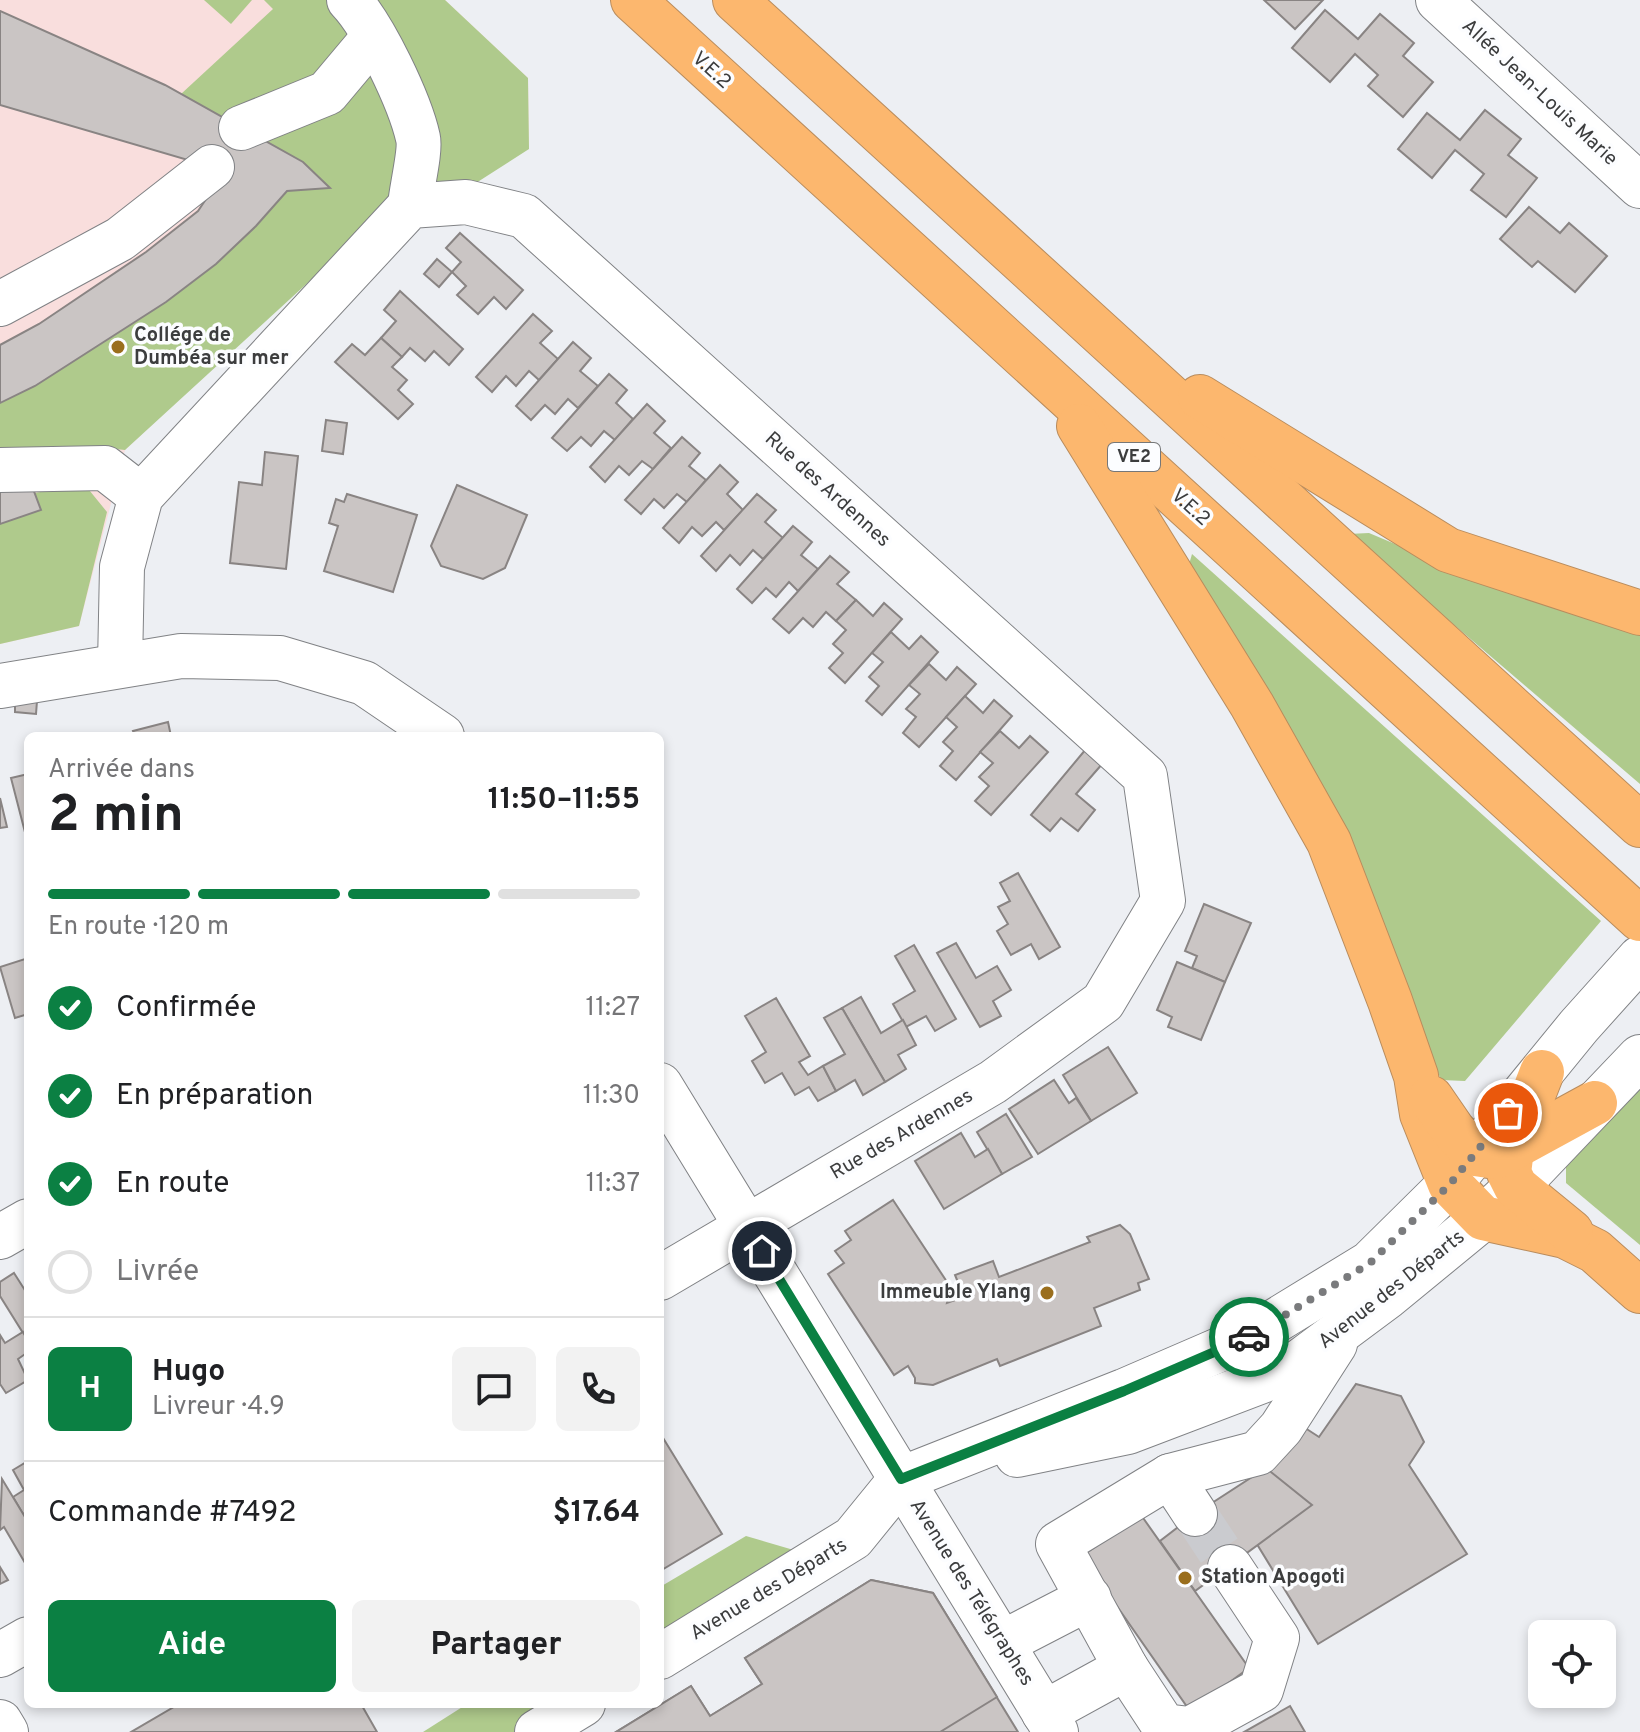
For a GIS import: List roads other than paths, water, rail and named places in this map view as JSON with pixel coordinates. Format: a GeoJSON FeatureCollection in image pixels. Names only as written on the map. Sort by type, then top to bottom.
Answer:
{"type":"FeatureCollection","features":[{"type":"Feature","properties":{"kind":"highway","name":"V.E.2"},"geometry":{"type":"LineString","coordinates":[[633,0],[1637,916]]}},
{"type":"Feature","properties":{"kind":"highway"},"geometry":{"type":"LineString","coordinates":[[735,0],[1640,825]]}},
{"type":"Feature","properties":{"kind":"highway"},"geometry":{"type":"LineString","coordinates":[[1103,335],[1448,550],[1640,613]]}},
{"type":"Feature","properties":{"kind":"highway"},"geometry":{"type":"LineString","coordinates":[[1052,382],[1252,705],[1329,842],[1416,1076],[1422,1114],[1595,1251],[1640,1291]]}},
{"type":"Feature","properties":{"kind":"highway"},"geometry":{"type":"LineString","coordinates":[[1488,1168],[1595,1103]]}},
{"type":"Feature","properties":{"kind":"highway"},"geometry":{"type":"LineString","coordinates":[[1488,1168],[1483,1218],[1565,1236],[1595,1251]]}},
{"type":"Feature","properties":{"kind":"street"},"geometry":{"type":"LineString","coordinates":[[120,665],[122,567],[141,496],[410,206],[419,141],[393,72],[360,11],[349,0]]}},
{"type":"Feature","properties":{"kind":"street","name":"Allée Jean-Louis Marie"},"geometry":{"type":"LineString","coordinates":[[1438,0],[1640,186]]}},
{"type":"Feature","properties":{"kind":"street"},"geometry":{"type":"LineString","coordinates":[[241,128],[327,93],[374,37]]}},
{"type":"Feature","properties":{"kind":"street"},"geometry":{"type":"LineString","coordinates":[[0,304],[120,239],[212,167]]}},
{"type":"Feature","properties":{"kind":"street","name":"Rue des Ardennes"},"geometry":{"type":"LineString","coordinates":[[410,206],[466,202],[524,216],[1145,776],[1163,901],[1103,1002],[993,1082],[664,1276]]}},
{"type":"Feature","properties":{"kind":"street"},"geometry":{"type":"LineString","coordinates":[[0,470],[105,468],[141,496]]}},
{"type":"Feature","properties":{"kind":"street"},"geometry":{"type":"LineString","coordinates":[[0,686],[181,656],[280,658],[364,683],[436,732]]}},
{"type":"Feature","properties":{"kind":"street","name":"Avenue des Départs"},"geometry":{"type":"LineString","coordinates":[[664,1655],[853,1538],[901,1479],[1124,1391],[1249,1337],[1370,1263],[1488,1168],[1542,1072],[1640,958]]}},
{"type":"Feature","properties":{"kind":"street"},"geometry":{"type":"LineString","coordinates":[[1595,1103],[1640,1057]]}},
{"type":"Feature","properties":{"kind":"street","name":"Avenue des Télégraphes"},"geometry":{"type":"LineString","coordinates":[[664,1092],[1050,1722]]}},
{"type":"Feature","properties":{"kind":"street","name":"Avenue des Départs"},"geometry":{"type":"LineString","coordinates":[[901,1479],[1128,1432],[1199,1407],[1286,1369],[1345,1329],[1483,1218]]}},
{"type":"Feature","properties":{"kind":"street"},"geometry":{"type":"LineString","coordinates":[[0,1237],[24,1223]]}},
{"type":"Feature","properties":{"kind":"street"},"geometry":{"type":"LineString","coordinates":[[1230,1567],[1277,1638],[1261,1690],[1190,1729],[1164,1726],[1126,1668],[1058,1544],[1170,1476],[1258,1453],[1281,1428],[1345,1329]]}},
{"type":"Feature","properties":{"kind":"street"},"geometry":{"type":"LineString","coordinates":[[1281,1428],[1286,1369]]}},
{"type":"Feature","properties":{"kind":"street"},"geometry":{"type":"LineString","coordinates":[[1170,1476],[1195,1514]]}},
{"type":"Feature","properties":{"kind":"street"},"geometry":{"type":"LineString","coordinates":[[1002,1643],[1089,1598]]}},
{"type":"Feature","properties":{"kind":"street"},"geometry":{"type":"LineString","coordinates":[[0,1655],[24,1641]]}},
{"type":"Feature","properties":{"kind":"street"},"geometry":{"type":"LineString","coordinates":[[1050,1722],[1126,1668]]}},
{"type":"Feature","properties":{"kind":"street"},"geometry":{"type":"LineString","coordinates":[[537,1732],[576,1708]]}},
{"type":"Feature","properties":{"kind":"street"},"geometry":{"type":"LineString","coordinates":[[0,1722],[6,1732]]}},
{"type":"Feature","properties":{"kind":"tunnel"},"geometry":{"type":"LineString","coordinates":[[1195,1514],[1230,1567]]}},
{"type":"Feature","properties":{"kind":"place","name":"Collége de Dumbéa sur mer"},"geometry":{"type":"Point","coordinates":[118,347]}},
{"type":"Feature","properties":{"kind":"place","name":"Immeuble Ylang"},"geometry":{"type":"Point","coordinates":[1047,1293]}},
{"type":"Feature","properties":{"kind":"place","name":"Station Apogoti"},"geometry":{"type":"Point","coordinates":[1185,1578]}}]}
